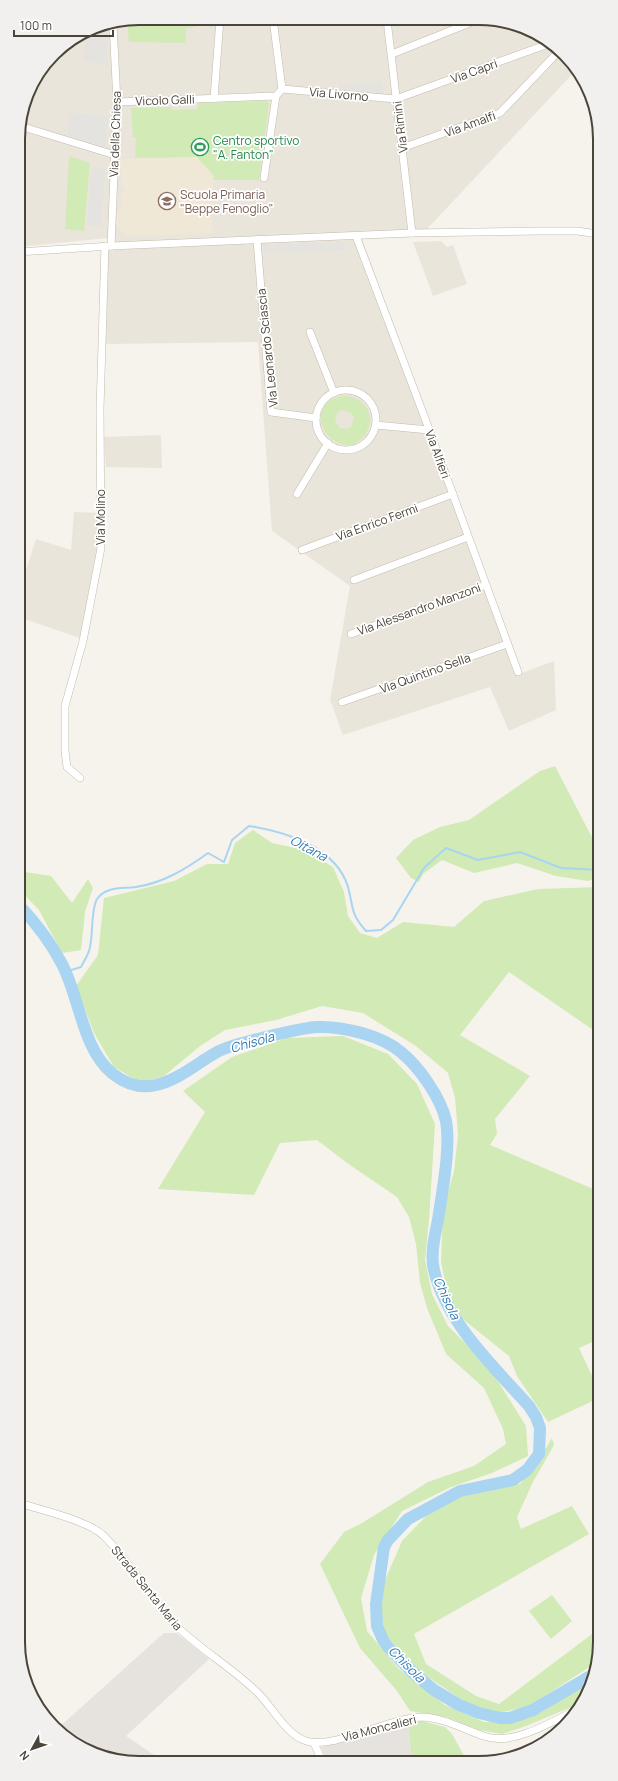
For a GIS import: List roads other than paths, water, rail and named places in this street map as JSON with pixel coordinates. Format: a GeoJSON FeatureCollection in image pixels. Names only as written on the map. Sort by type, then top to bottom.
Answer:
{"type":"FeatureCollection","features":[{"type":"Feature","properties":{"kind":"street"},"geometry":{"type":"LineString","coordinates":[[214,98],[219,25]]}},
{"type":"Feature","properties":{"kind":"street"},"geometry":{"type":"LineString","coordinates":[[264,178],[276,96],[282,89],[275,25]]}},
{"type":"Feature","properties":{"kind":"street","name":"Via Rimini"},"geometry":{"type":"LineString","coordinates":[[388,25],[412,233]]}},
{"type":"Feature","properties":{"kind":"street"},"geometry":{"type":"LineString","coordinates":[[392,54],[464,25]]}},
{"type":"Feature","properties":{"kind":"street","name":"Via della Chiesa"},"geometry":{"type":"LineString","coordinates":[[108,246],[115,156],[117,102],[113,28]]}},
{"type":"Feature","properties":{"kind":"street","name":"Via Capri"},"geometry":{"type":"LineString","coordinates":[[396,99],[545,45]]}},
{"type":"Feature","properties":{"kind":"street","name":"Via Amalfi"},"geometry":{"type":"LineString","coordinates":[[402,148],[500,113],[556,54]]}},
{"type":"Feature","properties":{"kind":"street","name":"Via Livorno"},"geometry":{"type":"LineString","coordinates":[[282,89],[396,99]]}},
{"type":"Feature","properties":{"kind":"street","name":"Vicolo Galli"},"geometry":{"type":"LineString","coordinates":[[117,102],[276,96]]}},
{"type":"Feature","properties":{"kind":"street"},"geometry":{"type":"LineString","coordinates":[[25,128],[115,156]]}},
{"type":"Feature","properties":{"kind":"street"},"geometry":{"type":"LineString","coordinates":[[25,252],[108,246],[412,233],[578,231],[593,233]]}},
{"type":"Feature","properties":{"kind":"street","name":"Via Alfieri"},"geometry":{"type":"LineString","coordinates":[[356,236],[518,672]]}},
{"type":"Feature","properties":{"kind":"street","name":"Via Leonardo Sciascia"},"geometry":{"type":"LineString","coordinates":[[257,240],[271,412],[316,418]]}},
{"type":"Feature","properties":{"kind":"street","name":"Via Molino"},"geometry":{"type":"LineString","coordinates":[[80,778],[67,767],[65,751],[65,706],[83,641],[101,548],[100,409],[108,246]]}},
{"type":"Feature","properties":{"kind":"street"},"geometry":{"type":"LineString","coordinates":[[310,332],[334,394]]}},
{"type":"Feature","properties":{"kind":"street"},"geometry":{"type":"LineString","coordinates":[[348,390],[358,393],[366,398],[372,406],[376,415],[376,425],[371,437],[361,446],[344,450],[335,448],[328,443],[318,430],[316,418],[322,403],[334,394],[348,390]]}},
{"type":"Feature","properties":{"kind":"street"},"geometry":{"type":"LineString","coordinates":[[376,425],[429,430]]}},
{"type":"Feature","properties":{"kind":"street"},"geometry":{"type":"LineString","coordinates":[[297,494],[328,443]]}},
{"type":"Feature","properties":{"kind":"street","name":"Via Enrico Fermi"},"geometry":{"type":"LineString","coordinates":[[302,550],[453,494]]}},
{"type":"Feature","properties":{"kind":"street"},"geometry":{"type":"LineString","coordinates":[[354,580],[468,537]]}},
{"type":"Feature","properties":{"kind":"street","name":"Via Alessandro Manzoni"},"geometry":{"type":"LineString","coordinates":[[351,634],[486,585]]}},
{"type":"Feature","properties":{"kind":"street","name":"Via Quintino Sella"},"geometry":{"type":"LineString","coordinates":[[342,702],[507,644]]}},
{"type":"Feature","properties":{"kind":"street","name":"Strada Santa Maria"},"geometry":{"type":"LineString","coordinates":[[25,1505],[86,1525],[103,1535],[171,1621],[258,1693],[292,1733],[300,1738],[314,1743]]}},
{"type":"Feature","properties":{"kind":"street","name":"Via Moncalieri"},"geometry":{"type":"LineString","coordinates":[[314,1743],[337,1739],[411,1718],[426,1717],[440,1720],[489,1737],[505,1739],[519,1735],[568,1713]]}},
{"type":"Feature","properties":{"kind":"street"},"geometry":{"type":"LineString","coordinates":[[314,1743],[320,1756]]}},
{"type":"Feature","properties":{"kind":"waterway","name":"Oitana"},"geometry":{"type":"LineString","coordinates":[[65,972],[81,967],[88,955],[91,942],[95,903],[101,895],[110,890],[136,887],[165,879],[183,870],[208,853],[224,862],[232,840],[249,826],[278,832],[293,837],[308,844],[333,861],[342,873],[348,887],[353,910],[357,920],[366,931],[381,930],[393,920],[424,868],[446,848],[478,860],[520,852],[561,868],[593,870]]}},
{"type":"Feature","properties":{"kind":"waterway","name":"Chisola"},"geometry":{"type":"LineString","coordinates":[[25,912],[53,948],[62,964],[94,1051],[113,1074],[128,1083],[139,1086],[150,1086],[164,1083],[181,1075],[211,1055],[228,1047],[287,1032],[316,1027],[349,1030],[384,1041],[409,1059],[422,1075],[434,1093],[443,1112],[447,1132],[447,1157],[434,1238],[434,1270],[440,1289],[460,1326],[487,1360],[529,1406],[536,1417],[540,1428],[539,1454],[527,1470],[513,1480],[460,1491],[408,1519],[388,1540],[384,1547],[376,1604],[377,1626],[388,1647],[411,1671],[434,1690],[459,1705],[479,1713],[500,1718],[510,1718],[533,1710],[587,1678]]}},
{"type":"Feature","properties":{"kind":"place","name":"Centro sportivo \"A. Fanton\""},"geometry":{"type":"Point","coordinates":[200,147]}},
{"type":"Feature","properties":{"kind":"place","name":"Scuola Primaria \"Beppe Fenoglio\""},"geometry":{"type":"Point","coordinates":[167,201]}}]}
